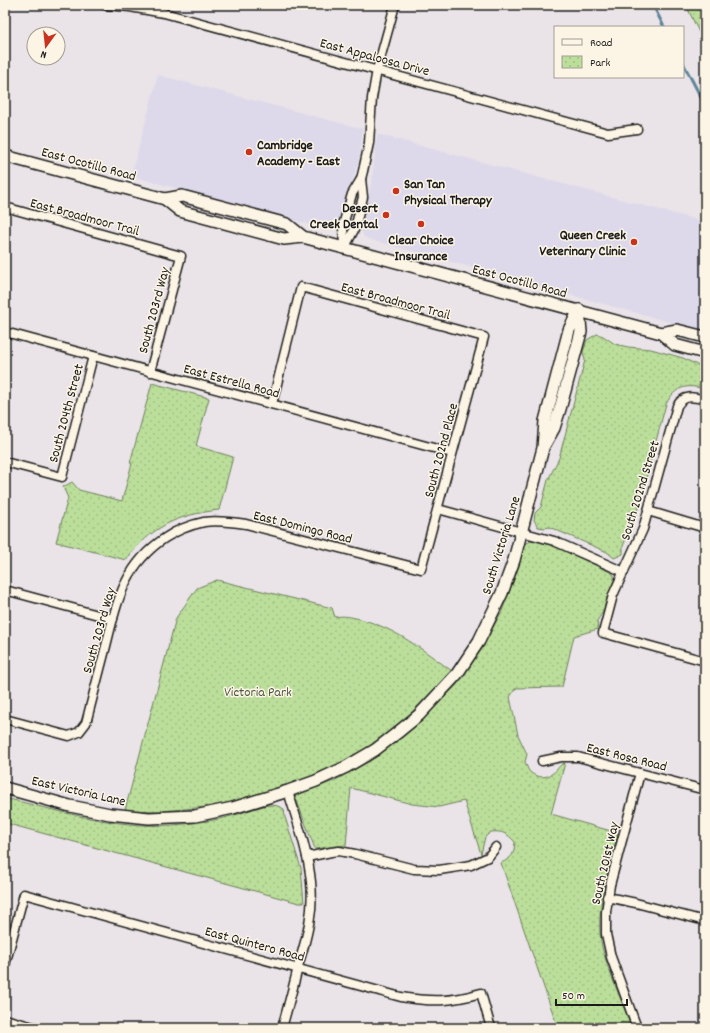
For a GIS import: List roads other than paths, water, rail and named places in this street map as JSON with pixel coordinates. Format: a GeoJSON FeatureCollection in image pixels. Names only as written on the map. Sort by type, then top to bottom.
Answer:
{"type":"FeatureCollection","features":[{"type":"Feature","properties":{"kind":"street","name":"East Appaloosa Drive"},"geometry":{"type":"LineString","coordinates":[[105,5],[130,7],[164,13],[608,133],[637,129]]}},
{"type":"Feature","properties":{"kind":"street"},"geometry":{"type":"LineString","coordinates":[[344,248],[343,225],[352,194],[361,179],[369,143],[372,98],[377,70],[395,5]]}},
{"type":"Feature","properties":{"kind":"street","name":"East Ocotillo Road"},"geometry":{"type":"LineString","coordinates":[[5,156],[165,199],[182,196],[286,224],[303,236],[660,333],[675,345],[705,353]]}},
{"type":"Feature","properties":{"kind":"street"},"geometry":{"type":"LineString","coordinates":[[344,248],[355,228],[363,197],[361,179]]}},
{"type":"Feature","properties":{"kind":"street","name":"East Broadmoor Trail"},"geometry":{"type":"LineString","coordinates":[[5,207],[181,256]]}},
{"type":"Feature","properties":{"kind":"street","name":"South 203rd Way"},"geometry":{"type":"LineString","coordinates":[[150,372],[181,256]]}},
{"type":"Feature","properties":{"kind":"street","name":"East Broadmoor Trail"},"geometry":{"type":"LineString","coordinates":[[272,404],[301,288],[484,337]]}},
{"type":"Feature","properties":{"kind":"street","name":"South Victoria Lane"},"geometry":{"type":"LineString","coordinates":[[288,791],[316,781],[346,767],[375,750],[397,734],[458,674],[479,641],[493,615],[508,577],[544,448],[554,428],[560,409],[581,332],[579,310]]}},
{"type":"Feature","properties":{"kind":"street","name":"East Ocotillo Road"},"geometry":{"type":"LineString","coordinates":[[660,333],[677,330],[705,337]]}},
{"type":"Feature","properties":{"kind":"street","name":"East Estrella Road"},"geometry":{"type":"LineString","coordinates":[[5,332],[452,453]]}},
{"type":"Feature","properties":{"kind":"street","name":"South 202nd Place"},"geometry":{"type":"LineString","coordinates":[[421,569],[484,337]]}},
{"type":"Feature","properties":{"kind":"street","name":"South 204th Street"},"geometry":{"type":"LineString","coordinates":[[5,462],[62,477],[93,356]]}},
{"type":"Feature","properties":{"kind":"street","name":"South 202nd Street"},"geometry":{"type":"LineString","coordinates":[[705,400],[692,397],[682,400],[676,408],[643,528],[613,595],[603,632],[705,660]]}},
{"type":"Feature","properties":{"kind":"street"},"geometry":{"type":"LineString","coordinates":[[438,509],[554,541],[624,572]]}},
{"type":"Feature","properties":{"kind":"street"},"geometry":{"type":"LineString","coordinates":[[648,512],[705,528]]}},
{"type":"Feature","properties":{"kind":"street","name":"East Domingo Road"},"geometry":{"type":"LineString","coordinates":[[178,529],[204,522],[223,521],[246,524],[421,569]]}},
{"type":"Feature","properties":{"kind":"street","name":"South 203rd Way"},"geometry":{"type":"LineString","coordinates":[[5,719],[69,736],[79,732],[86,723],[113,618],[120,595],[128,578],[138,561],[154,545],[178,529]]}},
{"type":"Feature","properties":{"kind":"street"},"geometry":{"type":"LineString","coordinates":[[5,590],[113,618]]}},
{"type":"Feature","properties":{"kind":"street","name":"East Rosa Road"},"geometry":{"type":"LineString","coordinates":[[542,761],[561,757],[578,757],[705,790]]}},
{"type":"Feature","properties":{"kind":"street","name":"South 201st Way"},"geometry":{"type":"LineString","coordinates":[[637,1028],[613,966],[608,945],[606,924],[607,897],[640,773]]}},
{"type":"Feature","properties":{"kind":"street","name":"East Victoria Lane"},"geometry":{"type":"LineString","coordinates":[[5,788],[88,810],[122,816],[149,818],[174,818],[216,812],[288,791]]}},
{"type":"Feature","properties":{"kind":"street"},"geometry":{"type":"LineString","coordinates":[[282,1028],[307,936],[312,910],[312,883],[307,857],[288,791]]}},
{"type":"Feature","properties":{"kind":"street"},"geometry":{"type":"LineString","coordinates":[[307,857],[339,851],[414,869],[439,870],[471,865],[488,857],[496,847]]}},
{"type":"Feature","properties":{"kind":"street","name":"East Quintero Road"},"geometry":{"type":"LineString","coordinates":[[5,965],[24,894],[416,1000],[452,1000],[481,993],[491,1028]]}},
{"type":"Feature","properties":{"kind":"street"},"geometry":{"type":"LineString","coordinates":[[607,897],[705,921]]}},
{"type":"Feature","properties":{"kind":"street"},"geometry":{"type":"LineString","coordinates":[[5,1019],[37,1028]]}},
{"type":"Feature","properties":{"kind":"waterway"},"geometry":{"type":"LineString","coordinates":[[653,5],[664,26]]}},
{"type":"Feature","properties":{"kind":"waterway"},"geometry":{"type":"LineString","coordinates":[[684,65],[705,105]]}},
{"type":"Feature","properties":{"kind":"place","name":"Cambridge Academy - East"},"geometry":{"type":"Point","coordinates":[249,152]}},
{"type":"Feature","properties":{"kind":"place","name":"San Tan Physical Therapy"},"geometry":{"type":"Point","coordinates":[396,191]}},
{"type":"Feature","properties":{"kind":"place","name":"Desert Creek Dental"},"geometry":{"type":"Point","coordinates":[386,215]}},
{"type":"Feature","properties":{"kind":"place","name":"Clear Choice Insurance"},"geometry":{"type":"Point","coordinates":[421,224]}},
{"type":"Feature","properties":{"kind":"place","name":"Queen Creek Veterinary Clinic"},"geometry":{"type":"Point","coordinates":[634,242]}},
{"type":"Feature","properties":{"kind":"park label","name":"Victoria Park"},"geometry":{"type":"Point","coordinates":[258,691]}}]}
